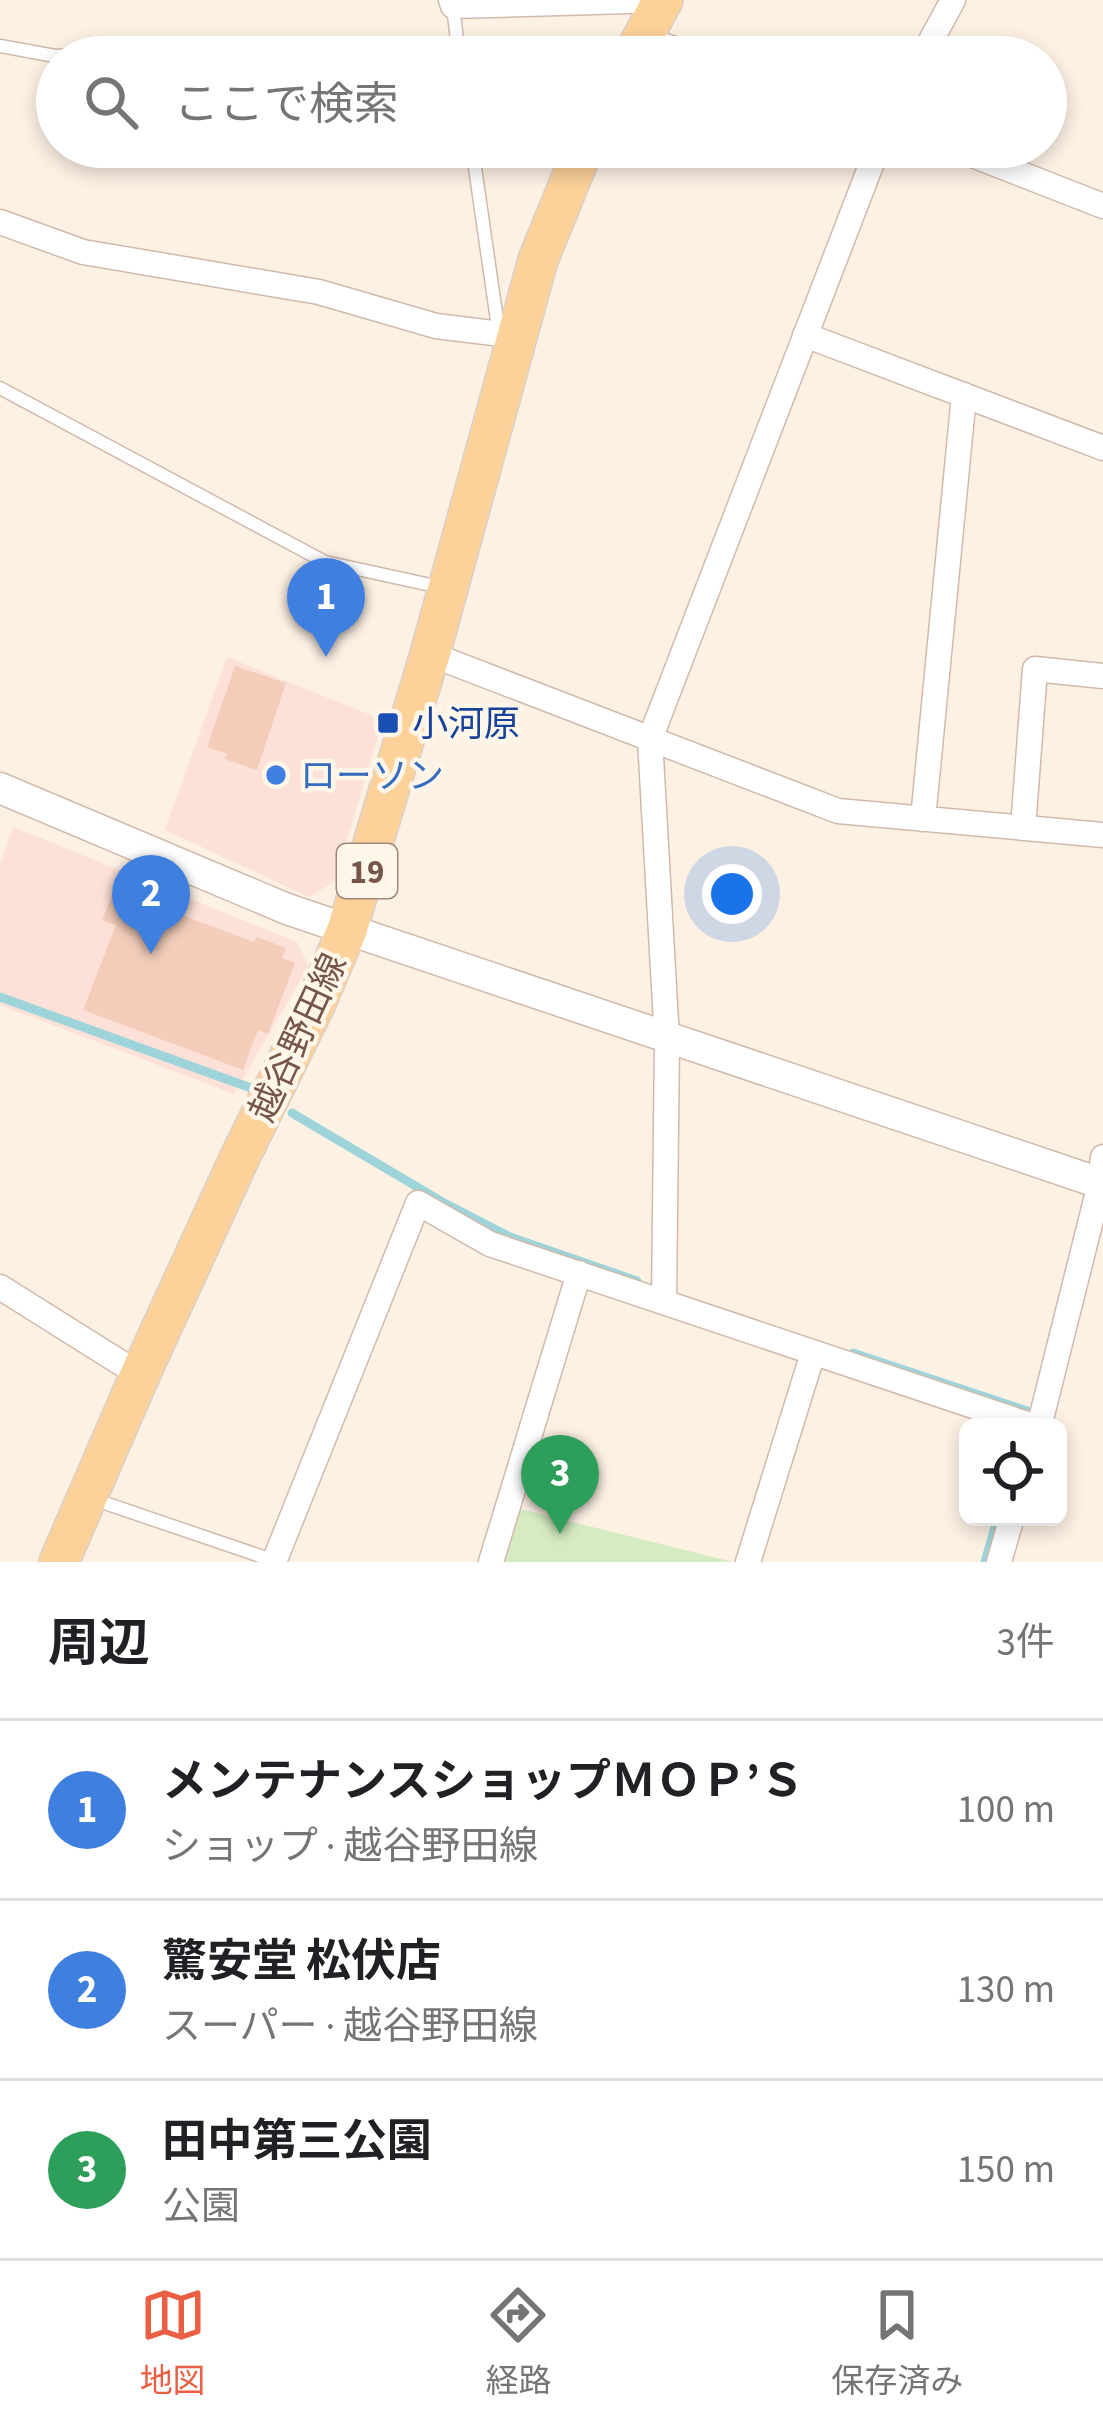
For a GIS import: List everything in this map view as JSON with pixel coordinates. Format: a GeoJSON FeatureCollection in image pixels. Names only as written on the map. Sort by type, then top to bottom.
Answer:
{"type":"FeatureCollection","features":[{"type":"Feature","properties":{"kind":"main road"},"geometry":{"type":"LineString","coordinates":[[644,36],[663,0]]}},
{"type":"Feature","properties":{"kind":"main road","name":"越谷野田線"},"geometry":{"type":"LineString","coordinates":[[59,1562],[140,1375],[347,930],[430,654],[508,335],[575,168]]}},
{"type":"Feature","properties":{"kind":"street"},"geometry":{"type":"LineString","coordinates":[[452,3],[663,0]]}},
{"type":"Feature","properties":{"kind":"street"},"geometry":{"type":"LineString","coordinates":[[933,36],[953,0]]}},
{"type":"Feature","properties":{"kind":"street"},"geometry":{"type":"LineString","coordinates":[[664,1301],[667,1040],[650,740],[870,168]]}},
{"type":"Feature","properties":{"kind":"street"},"geometry":{"type":"LineString","coordinates":[[1006,168],[1103,206]]}},
{"type":"Feature","properties":{"kind":"street"},"geometry":{"type":"LineString","coordinates":[[0,222],[83,251],[319,292],[436,326],[508,335]]}},
{"type":"Feature","properties":{"kind":"street"},"geometry":{"type":"LineString","coordinates":[[805,335],[1103,448]]}},
{"type":"Feature","properties":{"kind":"street"},"geometry":{"type":"LineString","coordinates":[[922,819],[964,395]]}},
{"type":"Feature","properties":{"kind":"street"},"geometry":{"type":"LineString","coordinates":[[430,654],[838,811],[1103,835]]}},
{"type":"Feature","properties":{"kind":"street"},"geometry":{"type":"LineString","coordinates":[[1023,828],[1035,670],[1103,676]]}},
{"type":"Feature","properties":{"kind":"street"},"geometry":{"type":"LineString","coordinates":[[0,788],[286,909],[667,1040],[1102,1175],[1039,1418]]}},
{"type":"Feature","properties":{"kind":"street"},"geometry":{"type":"LineString","coordinates":[[274,1562],[418,1203],[490,1244],[1010,1418]]}},
{"type":"Feature","properties":{"kind":"street"},"geometry":{"type":"LineString","coordinates":[[491,1562],[579,1274]]}},
{"type":"Feature","properties":{"kind":"street"},"geometry":{"type":"LineString","coordinates":[[0,1287],[140,1375]]}},
{"type":"Feature","properties":{"kind":"street"},"geometry":{"type":"LineString","coordinates":[[748,1562],[813,1353]]}},
{"type":"Feature","properties":{"kind":"street"},"geometry":{"type":"LineString","coordinates":[[999,1562],[1009,1526]]}},
{"type":"Feature","properties":{"kind":"lane"},"geometry":{"type":"LineString","coordinates":[[452,3],[457,36]]}},
{"type":"Feature","properties":{"kind":"lane"},"geometry":{"type":"LineString","coordinates":[[0,46],[36,53]]}},
{"type":"Feature","properties":{"kind":"lane"},"geometry":{"type":"LineString","coordinates":[[476,168],[508,335]]}},
{"type":"Feature","properties":{"kind":"lane"},"geometry":{"type":"LineString","coordinates":[[0,388],[325,562],[447,588]]}},
{"type":"Feature","properties":{"kind":"lane"},"geometry":{"type":"LineString","coordinates":[[86,1497],[274,1562]]}},
{"type":"Feature","properties":{"kind":"shaded area","name":"ローソン"},"geometry":{"type":"Polygon","coordinates":[[[227,657],[383,720],[335,881],[309,897],[165,830],[227,657]]]}},
{"type":"Feature","properties":{"kind":"shaded area"},"geometry":{"type":"Polygon","coordinates":[[[13,827],[297,942],[308,967],[234,1094],[0,1005],[0,864],[13,827]]]}},
{"type":"Feature","properties":{"kind":"green space"},"geometry":{"type":"Polygon","coordinates":[[[508,1506],[733,1562],[491,1562],[508,1506]]]}},
{"type":"Feature","properties":{"kind":"building"},"geometry":{"type":"Polygon","coordinates":[[[235,666],[286,683],[257,770],[207,747],[235,666]]]}},
{"type":"Feature","properties":{"kind":"building"},"geometry":{"type":"Polygon","coordinates":[[[114,890],[254,942],[257,937],[286,948],[282,958],[295,963],[268,1034],[258,1030],[243,1070],[83,1010],[116,925],[102,920],[114,890]]]}},
{"type":"Feature","properties":{"kind":"waterway"},"geometry":{"type":"LineString","coordinates":[[0,997],[251,1088]]}},
{"type":"Feature","properties":{"kind":"waterway"},"geometry":{"type":"LineString","coordinates":[[292,1113],[510,1237],[637,1281]]}},
{"type":"Feature","properties":{"kind":"waterway"},"geometry":{"type":"LineString","coordinates":[[853,1353],[1030,1412]]}},
{"type":"Feature","properties":{"kind":"waterway"},"geometry":{"type":"LineString","coordinates":[[985,1562],[995,1526]]}},
{"type":"Feature","properties":{"kind":"place","name":"メンテナンスショップＭＯＰ’Ｓ"},"geometry":{"type":"Point","coordinates":[326,657]}},
{"type":"Feature","properties":{"kind":"place","name":"小河原"},"geometry":{"type":"Point","coordinates":[388,723]}},
{"type":"Feature","properties":{"kind":"place","name":"ローソン"},"geometry":{"type":"Point","coordinates":[276,775]}},
{"type":"Feature","properties":{"kind":"place","name":"驚安堂 松伏店"},"geometry":{"type":"Point","coordinates":[151,954]}},
{"type":"Feature","properties":{"kind":"place","name":"田中第三公園"},"geometry":{"type":"Point","coordinates":[560,1534]}}]}
